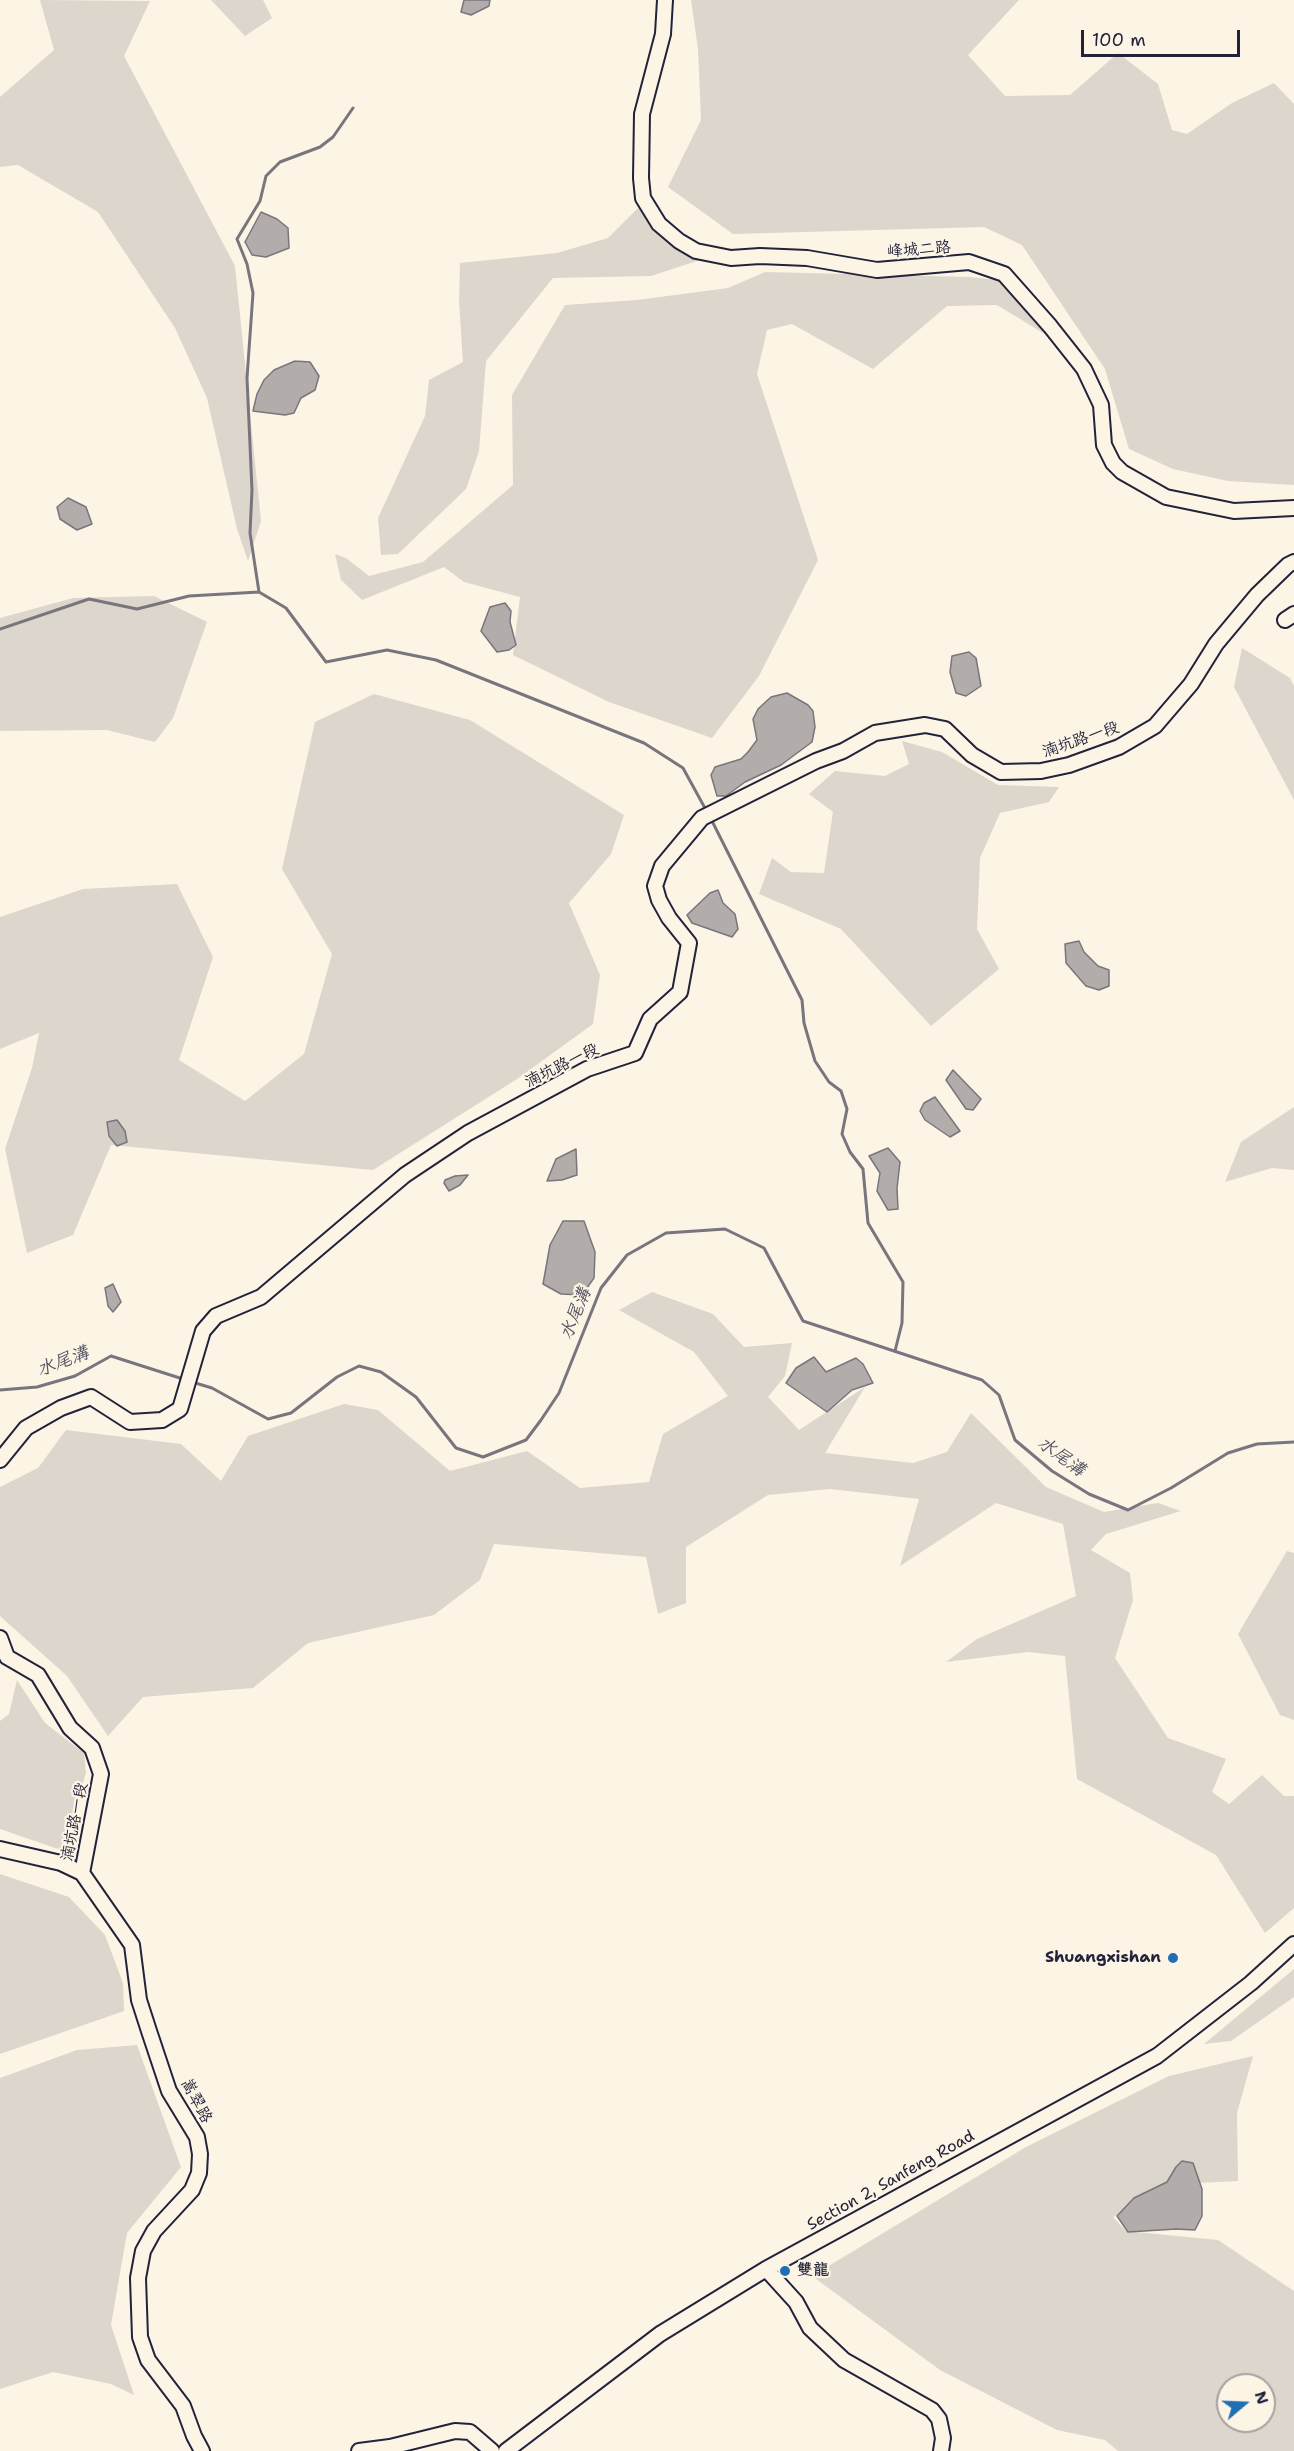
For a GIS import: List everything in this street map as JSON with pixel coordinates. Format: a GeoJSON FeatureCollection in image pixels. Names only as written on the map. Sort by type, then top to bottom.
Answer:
{"type":"FeatureCollection","features":[{"type":"Feature","properties":{"kind":"street","name":"峰城二路"},"geometry":{"type":"LineString","coordinates":[[665,0],[663,34],[642,114],[641,178],[643,198],[659,224],[679,241],[696,251],[730,258],[760,256],[807,258],[877,270],[969,262],[1004,274],[1084,369],[1101,405],[1104,445],[1113,463],[1122,472],[1166,497],[1234,511],[1294,508]]}},
{"type":"Feature","properties":{"kind":"street","name":"湳坑路一段"},"geometry":{"type":"LineString","coordinates":[[0,1460],[26,1428],[61,1408],[91,1397],[130,1422],[162,1420],[180,1409],[202,1331],[216,1316],[261,1296],[405,1175],[468,1133],[587,1069],[635,1053],[650,1019],[680,992],[689,943],[658,900],[656,886],[662,866],[702,818],[816,761],[843,752],[875,733],[925,725],[945,729],[972,755],[1000,772],[1041,771],[1069,765],[1119,747],[1155,726],[1191,684],[1216,644],[1257,596],[1288,565],[1294,562]]}},
{"type":"Feature","properties":{"kind":"street","name":"湳坑路一段"},"geometry":{"type":"LineString","coordinates":[[0,1638],[7,1657],[38,1675],[70,1728],[92,1748],[101,1774],[82,1873]]}},
{"type":"Feature","properties":{"kind":"street"},"geometry":{"type":"LineString","coordinates":[[0,1849],[61,1863],[82,1873]]}},
{"type":"Feature","properties":{"kind":"street","name":"嵩翠路"},"geometry":{"type":"LineString","coordinates":[[82,1873],[132,1944],[139,2000],[152,2041],[169,2091],[196,2137],[198,2146],[199,2173],[192,2190],[154,2231],[143,2251],[138,2278],[138,2304],[140,2337],[148,2360],[183,2406],[202,2451]]}},
{"type":"Feature","properties":{"kind":"street","name":"Section 2, Sanfeng Road"},"geometry":{"type":"LineString","coordinates":[[506,2451],[660,2334],[765,2269],[1156,2056],[1251,1983],[1294,1944]]}},
{"type":"Feature","properties":{"kind":"street"},"geometry":{"type":"LineString","coordinates":[[765,2269],[796,2302],[810,2328],[844,2361],[932,2410],[939,2419],[943,2438],[941,2451]]}},
{"type":"Feature","properties":{"kind":"street"},"geometry":{"type":"LineString","coordinates":[[359,2451],[455,2431],[470,2432],[492,2451]]}},
{"type":"Feature","properties":{"kind":"shaded area"},"geometry":{"type":"Polygon","coordinates":[[[40,0],[150,1],[124,56],[235,266],[261,521],[248,561],[237,529],[207,398],[175,328],[98,212],[18,165],[0,167],[0,97],[54,50],[40,0]]]}},
{"type":"Feature","properties":{"kind":"shaded area"},"geometry":{"type":"Polygon","coordinates":[[[211,0],[263,0],[272,18],[245,36],[211,0]]]}},
{"type":"Feature","properties":{"kind":"shaded area"},"geometry":{"type":"Polygon","coordinates":[[[464,0],[490,0],[489,6],[471,15],[461,12],[464,0]]]}},
{"type":"Feature","properties":{"kind":"shaded area"},"geometry":{"type":"Polygon","coordinates":[[[691,0],[1019,0],[968,55],[1005,96],[1070,95],[1118,53],[1158,84],[1172,130],[1187,134],[1232,103],[1274,83],[1294,104],[1294,485],[1228,481],[1173,469],[1129,449],[1105,369],[1022,245],[984,227],[733,234],[668,187],[701,120],[698,49],[691,0]]]}},
{"type":"Feature","properties":{"kind":"shaded area"},"geometry":{"type":"Polygon","coordinates":[[[638,208],[700,260],[651,276],[553,278],[486,361],[479,451],[466,489],[398,554],[381,555],[378,518],[425,416],[429,380],[463,362],[459,301],[460,263],[557,253],[608,238],[638,208]]]}},
{"type":"Feature","properties":{"kind":"shaded area"},"geometry":{"type":"Polygon","coordinates":[[[261,212],[277,219],[288,228],[289,248],[266,257],[252,255],[245,242],[261,212]]]}},
{"type":"Feature","properties":{"kind":"shaded area"},"geometry":{"type":"Polygon","coordinates":[[[765,272],[969,277],[1008,281],[1048,336],[997,305],[947,306],[873,369],[792,324],[767,330],[757,374],[818,560],[759,676],[712,738],[609,702],[513,655],[520,597],[464,582],[444,567],[362,600],[341,580],[335,554],[346,558],[369,576],[423,562],[513,485],[512,395],[565,305],[637,300],[728,288],[765,272]]]}},
{"type":"Feature","properties":{"kind":"shaded area"},"geometry":{"type":"Polygon","coordinates":[[[295,361],[310,362],[319,376],[315,390],[301,398],[294,413],[285,415],[253,411],[257,394],[264,380],[274,370],[295,361]]]}},
{"type":"Feature","properties":{"kind":"shaded area"},"geometry":{"type":"Polygon","coordinates":[[[68,498],[86,507],[92,524],[77,530],[60,519],[57,507],[68,498]]]}},
{"type":"Feature","properties":{"kind":"shaded area"},"geometry":{"type":"Polygon","coordinates":[[[154,596],[207,622],[173,718],[155,742],[107,730],[0,731],[0,618],[73,598],[154,596]]]}},
{"type":"Feature","properties":{"kind":"shaded area"},"geometry":{"type":"Polygon","coordinates":[[[505,603],[511,611],[510,622],[516,645],[509,650],[497,652],[481,631],[490,607],[505,603]]]}},
{"type":"Feature","properties":{"kind":"shaded area"},"geometry":{"type":"Polygon","coordinates":[[[1242,648],[1290,678],[1294,686],[1294,800],[1234,687],[1242,648]]]}},
{"type":"Feature","properties":{"kind":"shaded area"},"geometry":{"type":"Polygon","coordinates":[[[969,652],[976,658],[981,686],[966,696],[956,693],[950,672],[952,656],[969,652]]]}},
{"type":"Feature","properties":{"kind":"shaded area"},"geometry":{"type":"Polygon","coordinates":[[[787,693],[808,705],[813,711],[815,727],[812,742],[781,765],[745,782],[726,796],[717,796],[711,775],[715,767],[741,759],[748,752],[757,740],[753,719],[758,709],[771,697],[787,693]]]}},
{"type":"Feature","properties":{"kind":"shaded area"},"geometry":{"type":"Polygon","coordinates":[[[374,694],[470,720],[624,815],[611,854],[569,903],[600,975],[593,1024],[517,1079],[373,1170],[111,1145],[73,1235],[27,1253],[5,1149],[32,1068],[39,1033],[0,1049],[0,917],[83,889],[177,884],[213,957],[179,1060],[245,1101],[304,1054],[332,954],[282,869],[315,722],[374,694]]]}},
{"type":"Feature","properties":{"kind":"shaded area"},"geometry":{"type":"Polygon","coordinates":[[[902,741],[942,752],[998,785],[1059,787],[1049,802],[1000,813],[980,858],[977,929],[999,969],[931,1026],[841,929],[759,894],[772,858],[791,872],[824,873],[833,812],[809,794],[835,771],[885,776],[909,764],[902,741]]]}},
{"type":"Feature","properties":{"kind":"shaded area"},"geometry":{"type":"Polygon","coordinates":[[[718,890],[723,903],[735,914],[738,929],[732,937],[692,923],[687,915],[710,893],[718,890]]]}},
{"type":"Feature","properties":{"kind":"shaded area"},"geometry":{"type":"Polygon","coordinates":[[[1079,941],[1084,952],[1098,966],[1109,970],[1109,986],[1099,990],[1086,986],[1066,963],[1065,944],[1079,941]]]}},
{"type":"Feature","properties":{"kind":"shaded area"},"geometry":{"type":"Polygon","coordinates":[[[953,1070],[981,1099],[973,1110],[966,1109],[946,1080],[953,1070]]]}},
{"type":"Feature","properties":{"kind":"shaded area"},"geometry":{"type":"Polygon","coordinates":[[[935,1097],[960,1131],[950,1137],[925,1120],[920,1111],[924,1103],[935,1097]]]}},
{"type":"Feature","properties":{"kind":"shaded area"},"geometry":{"type":"Polygon","coordinates":[[[1294,1107],[1294,1170],[1272,1168],[1225,1182],[1241,1142],[1294,1107]]]}},
{"type":"Feature","properties":{"kind":"shaded area"},"geometry":{"type":"Polygon","coordinates":[[[117,1120],[125,1131],[127,1142],[117,1146],[109,1136],[107,1122],[117,1120]]]}},
{"type":"Feature","properties":{"kind":"shaded area"},"geometry":{"type":"Polygon","coordinates":[[[888,1148],[900,1162],[897,1188],[898,1209],[888,1210],[877,1191],[880,1173],[869,1156],[888,1148]]]}},
{"type":"Feature","properties":{"kind":"shaded area"},"geometry":{"type":"Polygon","coordinates":[[[576,1149],[577,1175],[562,1180],[547,1181],[556,1159],[576,1149]]]}},
{"type":"Feature","properties":{"kind":"shaded area"},"geometry":{"type":"Polygon","coordinates":[[[468,1175],[460,1185],[449,1191],[444,1183],[445,1180],[455,1176],[468,1175]]]}},
{"type":"Feature","properties":{"kind":"shaded area"},"geometry":{"type":"Polygon","coordinates":[[[563,1221],[584,1221],[595,1252],[594,1278],[582,1295],[561,1294],[543,1284],[550,1245],[563,1221]]]}},
{"type":"Feature","properties":{"kind":"shaded area"},"geometry":{"type":"Polygon","coordinates":[[[113,1284],[121,1302],[113,1312],[108,1306],[105,1288],[113,1284]]]}},
{"type":"Feature","properties":{"kind":"shaded area"},"geometry":{"type":"Polygon","coordinates":[[[652,1292],[713,1314],[744,1347],[792,1343],[785,1376],[768,1397],[799,1430],[865,1387],[825,1453],[913,1463],[947,1452],[971,1413],[1046,1487],[1104,1512],[1158,1503],[1181,1511],[1106,1534],[1091,1550],[1130,1573],[1133,1600],[1115,1658],[1168,1738],[1226,1759],[1212,1792],[1229,1804],[1262,1775],[1284,1796],[1294,1796],[1294,1908],[1265,1933],[1216,1855],[1077,1779],[1065,1656],[1028,1652],[946,1662],[977,1639],[1076,1596],[1063,1524],[996,1503],[900,1566],[919,1499],[830,1489],[768,1495],[686,1547],[686,1603],[658,1614],[646,1557],[494,1544],[480,1580],[434,1615],[308,1643],[253,1688],[143,1697],[108,1736],[67,1676],[0,1616],[0,1487],[38,1468],[66,1430],[181,1444],[221,1481],[248,1436],[344,1404],[378,1410],[450,1471],[527,1451],[580,1488],[649,1482],[663,1434],[728,1396],[694,1352],[619,1310],[652,1292]]]}},
{"type":"Feature","properties":{"kind":"shaded area"},"geometry":{"type":"Polygon","coordinates":[[[814,1357],[826,1372],[856,1358],[863,1364],[873,1383],[852,1390],[827,1412],[786,1383],[796,1368],[814,1357]]]}},
{"type":"Feature","properties":{"kind":"shaded area"},"geometry":{"type":"Polygon","coordinates":[[[1287,1551],[1294,1553],[1294,1720],[1280,1715],[1238,1634],[1287,1551]]]}},
{"type":"Feature","properties":{"kind":"shaded area"},"geometry":{"type":"Polygon","coordinates":[[[17,1680],[45,1723],[84,1753],[86,1773],[61,1850],[0,1829],[0,1721],[9,1714],[17,1680]]]}},
{"type":"Feature","properties":{"kind":"shaded area"},"geometry":{"type":"Polygon","coordinates":[[[0,1874],[69,1897],[105,1935],[123,1983],[124,2011],[0,2054],[0,1874]]]}},
{"type":"Feature","properties":{"kind":"shaded area"},"geometry":{"type":"Polygon","coordinates":[[[1294,1969],[1294,1997],[1231,2041],[1204,2044],[1294,1969]]]}},
{"type":"Feature","properties":{"kind":"shaded area"},"geometry":{"type":"Polygon","coordinates":[[[137,2045],[181,2167],[127,2233],[111,2325],[134,2395],[111,2384],[53,2372],[0,2389],[0,2078],[77,2050],[137,2045]]]}},
{"type":"Feature","properties":{"kind":"shaded area"},"geometry":{"type":"Polygon","coordinates":[[[1253,2056],[1237,2113],[1238,2181],[1175,2184],[1113,2217],[1126,2231],[1218,2240],[1294,2291],[1294,2451],[1118,2451],[1105,2440],[1057,2430],[940,2370],[812,2276],[1026,2147],[1169,2076],[1253,2056]]]}},
{"type":"Feature","properties":{"kind":"shaded area"},"geometry":{"type":"Polygon","coordinates":[[[1182,2161],[1193,2163],[1202,2189],[1202,2216],[1195,2230],[1128,2232],[1117,2216],[1134,2198],[1167,2182],[1182,2161]]]}},
{"type":"Feature","properties":{"kind":"waterway"},"geometry":{"type":"LineString","coordinates":[[259,592],[250,533],[252,490],[247,378],[253,293],[247,264],[237,239],[260,201],[266,176],[280,162],[320,147],[333,137],[353,108]]}},
{"type":"Feature","properties":{"kind":"waterway"},"geometry":{"type":"LineString","coordinates":[[0,629],[89,599],[137,609],[189,596],[259,592],[286,608],[326,662],[387,650],[436,660],[644,743],[683,768],[706,810]]}},
{"type":"Feature","properties":{"kind":"waterway"},"geometry":{"type":"LineString","coordinates":[[711,819],[802,1000],[804,1023],[815,1061],[829,1082],[841,1091],[847,1109],[842,1134],[850,1152],[863,1169],[868,1223],[903,1282],[902,1323],[895,1351]]}},
{"type":"Feature","properties":{"kind":"waterway","name":"水尾溝"},"geometry":{"type":"LineString","coordinates":[[192,1382],[212,1388],[268,1419],[291,1413],[337,1377],[359,1366],[381,1372],[416,1397],[456,1448],[483,1457],[526,1440],[541,1420],[559,1393],[601,1288],[627,1255],[666,1233],[725,1229],[764,1248],[803,1321],[982,1380],[999,1395],[1015,1440],[1052,1471],[1089,1494],[1128,1510],[1171,1488],[1228,1453],[1257,1444],[1294,1442]]}},
{"type":"Feature","properties":{"kind":"waterway","name":"水尾溝"},"geometry":{"type":"LineString","coordinates":[[0,1390],[37,1387],[75,1376],[111,1356],[186,1380]]}},
{"type":"Feature","properties":{"kind":"place","name":"Shuangxishan"},"geometry":{"type":"Point","coordinates":[1173,1958]}},
{"type":"Feature","properties":{"kind":"place","name":"雙龍"},"geometry":{"type":"Point","coordinates":[785,2271]}}]}
